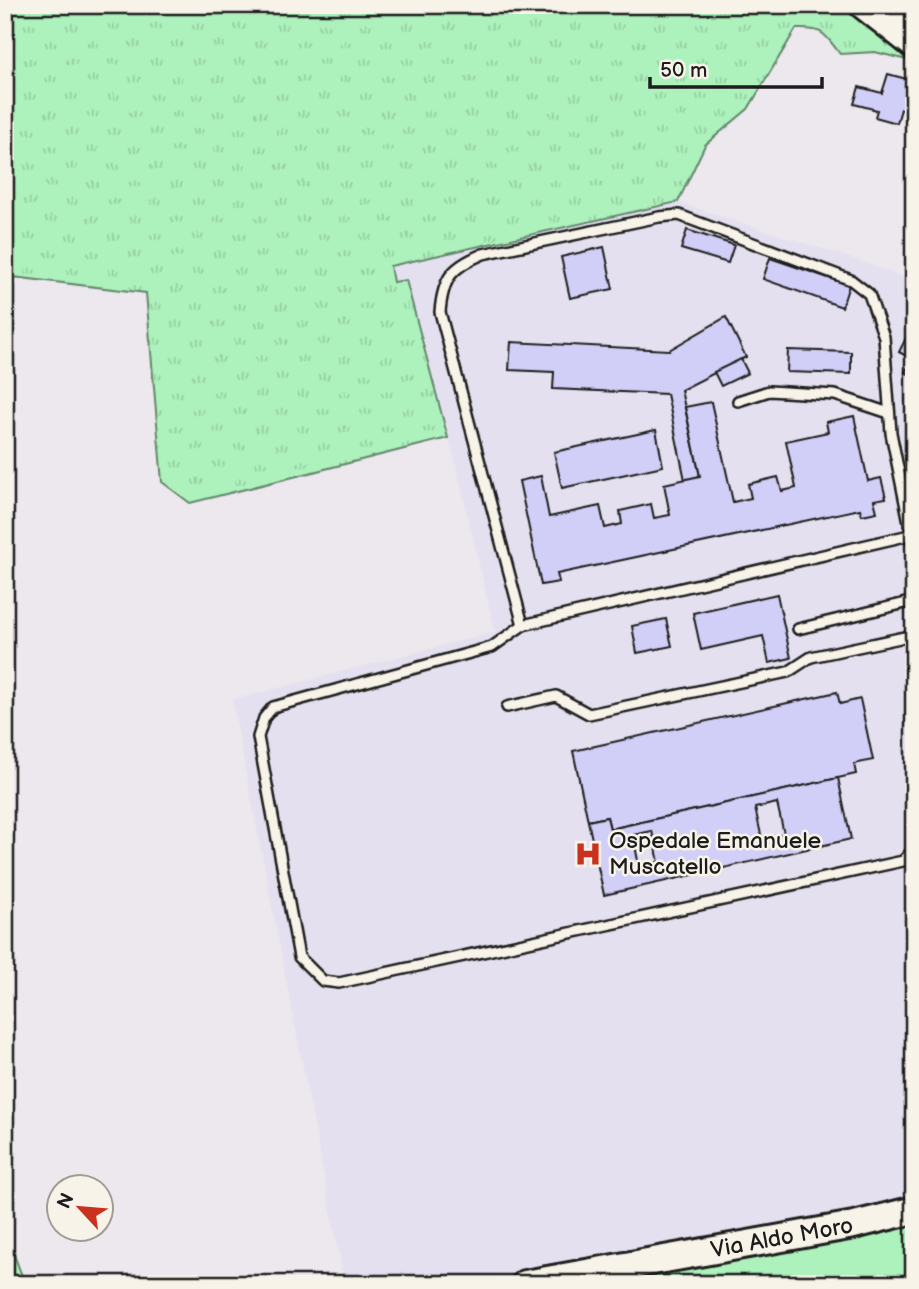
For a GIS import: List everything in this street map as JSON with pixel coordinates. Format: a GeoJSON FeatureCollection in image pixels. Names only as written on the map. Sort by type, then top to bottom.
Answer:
{"type":"FeatureCollection","features":[{"type":"Feature","properties":{"kind":"main road"},"geometry":{"type":"LineString","coordinates":[[863,5],[914,45]]}},
{"type":"Feature","properties":{"kind":"main road","name":"Via Aldo Moro"},"geometry":{"type":"LineString","coordinates":[[525,1284],[853,1225],[913,1210]]}},
{"type":"Feature","properties":{"kind":"street"},"geometry":{"type":"LineString","coordinates":[[893,5],[914,18]]}},
{"type":"Feature","properties":{"kind":"lane"},"geometry":{"type":"LineString","coordinates":[[523,625],[440,312],[442,292],[449,275],[460,264],[483,254],[659,216],[679,215],[851,279],[869,293],[884,337],[891,433],[914,547]]}},
{"type":"Feature","properties":{"kind":"lane"},"geometry":{"type":"LineString","coordinates":[[738,401],[769,391],[835,395],[889,413]]}},
{"type":"Feature","properties":{"kind":"lane"},"geometry":{"type":"LineString","coordinates":[[912,535],[523,625],[492,647],[273,707],[264,718],[258,737],[299,957],[323,981],[339,983],[903,860],[914,849]]}},
{"type":"Feature","properties":{"kind":"lane"},"geometry":{"type":"LineString","coordinates":[[798,629],[914,601]]}},
{"type":"Feature","properties":{"kind":"lane"},"geometry":{"type":"LineString","coordinates":[[508,707],[556,696],[589,714],[788,671],[811,657],[914,635]]}},
{"type":"Feature","properties":{"kind":"shaded area","name":"Ospedale Emanuele Muscatello"},"geometry":{"type":"Polygon","coordinates":[[[678,202],[914,281],[914,1194],[845,1214],[765,1230],[451,1284],[345,1284],[232,700],[495,632],[455,461],[406,280],[393,282],[389,266],[678,202]]]}},
{"type":"Feature","properties":{"kind":"green space"},"geometry":{"type":"Polygon","coordinates":[[[5,5],[846,5],[907,60],[875,52],[840,54],[822,33],[796,29],[748,109],[705,145],[678,202],[390,266],[393,282],[406,280],[448,438],[190,503],[162,482],[146,293],[5,276],[5,5]]]}},
{"type":"Feature","properties":{"kind":"green space"},"geometry":{"type":"Polygon","coordinates":[[[914,1218],[914,1284],[591,1284],[914,1218]]]}},
{"type":"Feature","properties":{"kind":"green space"},"geometry":{"type":"Polygon","coordinates":[[[5,1231],[7,1236],[25,1284],[5,1284],[5,1231]]]}},
{"type":"Feature","properties":{"kind":"building"},"geometry":{"type":"Polygon","coordinates":[[[888,74],[914,81],[914,113],[901,109],[897,123],[875,117],[877,110],[854,104],[859,87],[882,93],[888,74]]]}},
{"type":"Feature","properties":{"kind":"building"},"geometry":{"type":"Polygon","coordinates":[[[687,230],[734,245],[728,263],[681,249],[687,230]]]}},
{"type":"Feature","properties":{"kind":"building"},"geometry":{"type":"Polygon","coordinates":[[[604,247],[613,289],[570,298],[561,257],[604,247]]]}},
{"type":"Feature","properties":{"kind":"building"},"geometry":{"type":"Polygon","coordinates":[[[770,258],[849,285],[842,307],[763,279],[770,258]]]}},
{"type":"Feature","properties":{"kind":"building"},"geometry":{"type":"Polygon","coordinates":[[[726,317],[746,357],[681,390],[700,476],[685,480],[667,394],[553,389],[554,372],[509,370],[511,342],[669,350],[726,317]]]}},
{"type":"Feature","properties":{"kind":"building"},"geometry":{"type":"Polygon","coordinates":[[[906,338],[914,341],[914,377],[905,372],[912,359],[899,352],[906,338]]]}},
{"type":"Feature","properties":{"kind":"building"},"geometry":{"type":"Polygon","coordinates":[[[788,350],[851,352],[851,374],[787,372],[788,350]]]}},
{"type":"Feature","properties":{"kind":"building"},"geometry":{"type":"Polygon","coordinates":[[[741,359],[748,373],[721,386],[714,372],[741,359]]]}},
{"type":"Feature","properties":{"kind":"building"},"geometry":{"type":"Polygon","coordinates":[[[711,402],[733,502],[751,498],[748,484],[778,477],[782,491],[796,488],[786,441],[828,432],[826,422],[854,416],[868,481],[881,478],[886,498],[874,500],[877,512],[862,515],[860,509],[557,574],[559,582],[541,585],[519,481],[541,476],[549,517],[600,506],[605,528],[622,524],[620,511],[651,504],[654,518],[670,515],[664,484],[700,476],[685,407],[711,402]]]}},
{"type":"Feature","properties":{"kind":"building"},"geometry":{"type":"Polygon","coordinates":[[[656,430],[663,466],[562,488],[554,452],[656,430]]]}},
{"type":"Feature","properties":{"kind":"building"},"geometry":{"type":"Polygon","coordinates":[[[777,594],[791,658],[769,663],[763,636],[701,650],[693,613],[777,594]]]}},
{"type":"Feature","properties":{"kind":"building"},"geometry":{"type":"Polygon","coordinates":[[[666,619],[672,646],[637,653],[632,626],[666,619]]]}},
{"type":"Feature","properties":{"kind":"building"},"geometry":{"type":"Polygon","coordinates":[[[837,692],[840,704],[860,699],[873,760],[854,764],[856,774],[610,829],[607,817],[588,821],[573,751],[837,692]]]}},
{"type":"Feature","properties":{"kind":"building"},"geometry":{"type":"Polygon","coordinates":[[[838,778],[851,839],[604,895],[588,821],[607,817],[610,829],[838,778]],[[777,803],[755,808],[762,839],[784,834],[777,803]],[[652,831],[633,835],[639,866],[659,862],[652,831]]]}},
{"type":"Feature","properties":{"kind":"place","name":"Ospedale Emanuele Muscatello"},"geometry":{"type":"Point","coordinates":[588,854]}}]}
